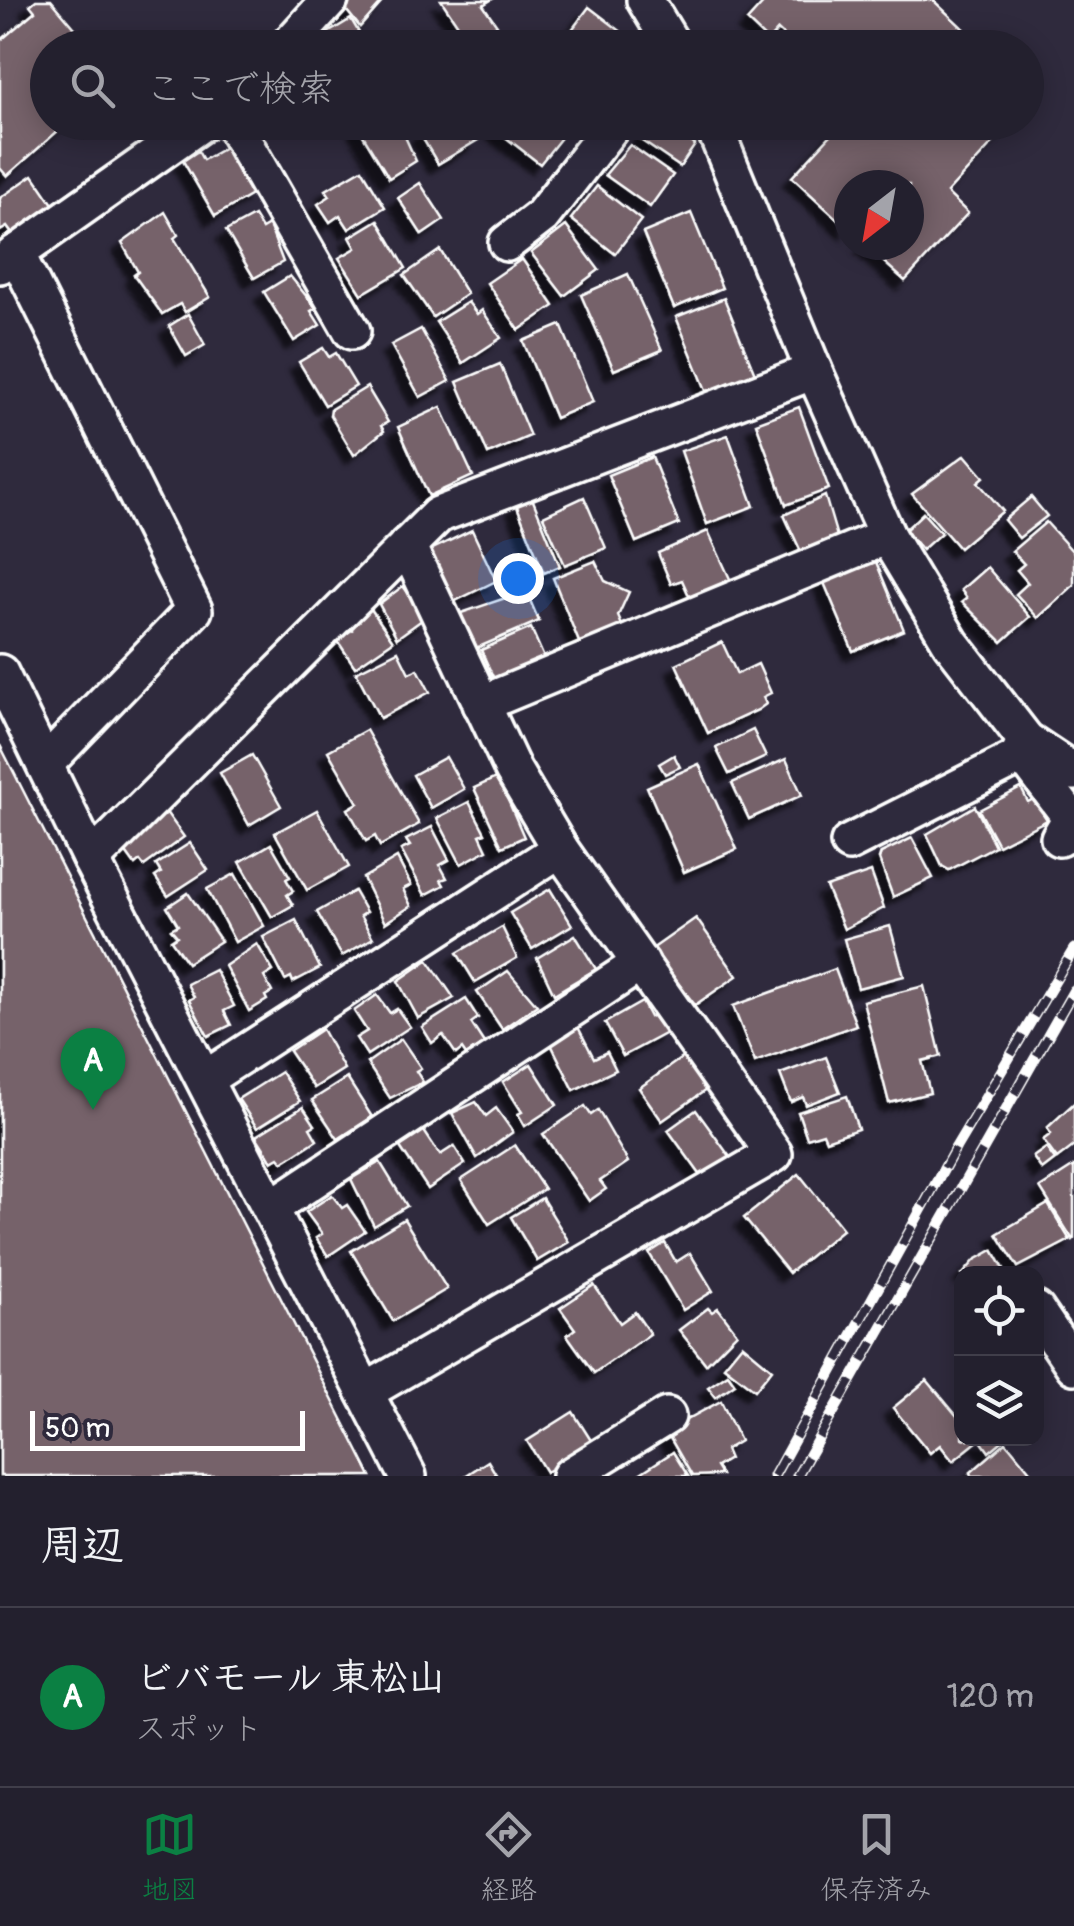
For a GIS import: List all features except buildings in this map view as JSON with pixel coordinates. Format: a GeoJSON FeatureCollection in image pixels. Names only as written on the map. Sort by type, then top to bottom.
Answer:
{"type":"FeatureCollection","features":[{"type":"Feature","properties":{"kind":"street"},"geometry":{"type":"LineString","coordinates":[[302,30],[330,0]]}},
{"type":"Feature","properties":{"kind":"street"},"geometry":{"type":"LineString","coordinates":[[658,4],[668,30]]}},
{"type":"Feature","properties":{"kind":"street"},"geometry":{"type":"LineString","coordinates":[[45,764],[194,610],[8,259],[177,140]]}},
{"type":"Feature","properties":{"kind":"street"},"geometry":{"type":"LineString","coordinates":[[242,140],[352,330]]}},
{"type":"Feature","properties":{"kind":"street"},"geometry":{"type":"LineString","coordinates":[[506,243],[542,216],[601,140]]}},
{"type":"Feature","properties":{"kind":"street"},"geometry":{"type":"LineString","coordinates":[[719,140],[814,372],[887,536],[950,643],[1065,810],[1069,821],[1058,838]]}},
{"type":"Feature","properties":{"kind":"street"},"geometry":{"type":"LineString","coordinates":[[91,860],[438,515],[814,372]]}},
{"type":"Feature","properties":{"kind":"street"},"geometry":{"type":"LineString","coordinates":[[482,704],[887,536]]}},
{"type":"Feature","properties":{"kind":"street"},"geometry":{"type":"LineString","coordinates":[[365,1392],[774,1154],[560,849],[513,770],[407,545]]}},
{"type":"Feature","properties":{"kind":"street"},"geometry":{"type":"LineString","coordinates":[[0,673],[91,860],[408,1476]]}},
{"type":"Feature","properties":{"kind":"street"},"geometry":{"type":"LineString","coordinates":[[1024,746],[1074,772]]}},
{"type":"Feature","properties":{"kind":"street"},"geometry":{"type":"LineString","coordinates":[[849,843],[1024,746]]}},
{"type":"Feature","properties":{"kind":"street"},"geometry":{"type":"LineString","coordinates":[[205,1079],[560,849]]}},
{"type":"Feature","properties":{"kind":"street"},"geometry":{"type":"LineString","coordinates":[[270,1208],[642,963]]}},
{"type":"Feature","properties":{"kind":"street"},"geometry":{"type":"LineString","coordinates":[[1044,1322],[1074,1366]]}},
{"type":"Feature","properties":{"kind":"street"},"geometry":{"type":"LineString","coordinates":[[570,1476],[667,1416]]}},
{"type":"Feature","properties":{"kind":"railway"},"geometry":{"type":"LineString","coordinates":[[774,1476],[956,1147],[1074,949]]}},
{"type":"Feature","properties":{"kind":"railway"},"geometry":{"type":"LineString","coordinates":[[797,1476],[1074,990]]}},
{"type":"Feature","properties":{"kind":"place","name":"ビバモール 東松山"},"geometry":{"type":"Point","coordinates":[93,1110]}}]}
